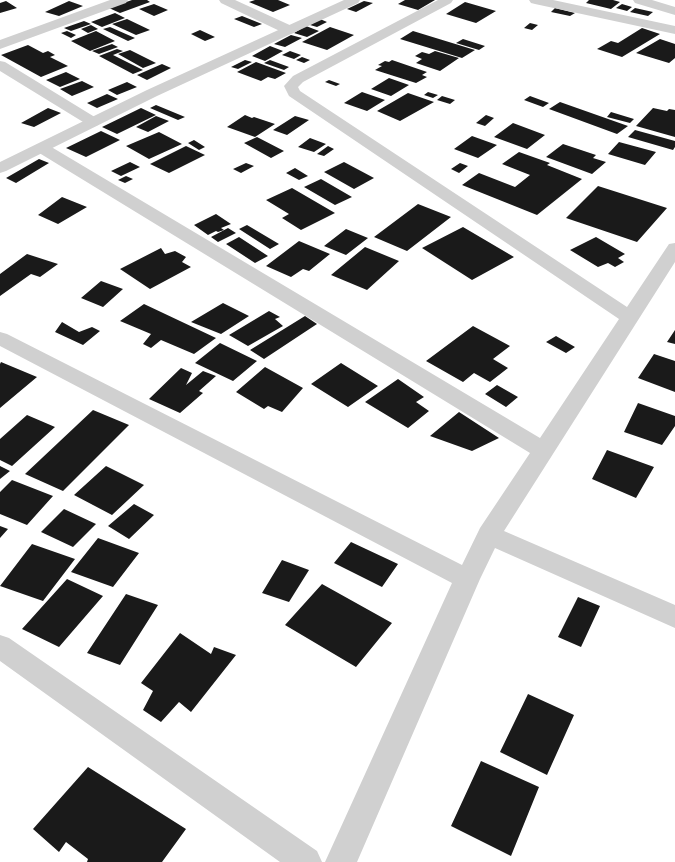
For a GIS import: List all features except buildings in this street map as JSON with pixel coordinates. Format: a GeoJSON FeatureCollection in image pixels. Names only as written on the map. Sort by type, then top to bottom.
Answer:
{"type":"FeatureCollection","features":[{"type":"Feature","properties":{"kind":"street"},"geometry":{"type":"LineString","coordinates":[[0,45],[122,0]]}},
{"type":"Feature","properties":{"kind":"street"},"geometry":{"type":"LineString","coordinates":[[225,0],[289,30]]}},
{"type":"Feature","properties":{"kind":"street"},"geometry":{"type":"LineString","coordinates":[[0,168],[93,122],[354,0]]}},
{"type":"Feature","properties":{"kind":"street"},"geometry":{"type":"LineString","coordinates":[[447,0],[298,79],[290,86],[294,93],[630,318]]}},
{"type":"Feature","properties":{"kind":"street"},"geometry":{"type":"LineString","coordinates":[[535,0],[675,30]]}},
{"type":"Feature","properties":{"kind":"street"},"geometry":{"type":"LineString","coordinates":[[639,0],[675,11]]}},
{"type":"Feature","properties":{"kind":"street"},"geometry":{"type":"LineString","coordinates":[[0,65],[93,122]]}},
{"type":"Feature","properties":{"kind":"street"},"geometry":{"type":"LineString","coordinates":[[42,148],[544,451]]}},
{"type":"Feature","properties":{"kind":"street"},"geometry":{"type":"LineString","coordinates":[[341,862],[466,579],[489,535],[675,248]]}},
{"type":"Feature","properties":{"kind":"street"},"geometry":{"type":"LineString","coordinates":[[0,338],[466,579]]}},
{"type":"Feature","properties":{"kind":"street"},"geometry":{"type":"LineString","coordinates":[[489,535],[675,617]]}},
{"type":"Feature","properties":{"kind":"street"},"geometry":{"type":"LineString","coordinates":[[0,646],[306,862]]}}]}
